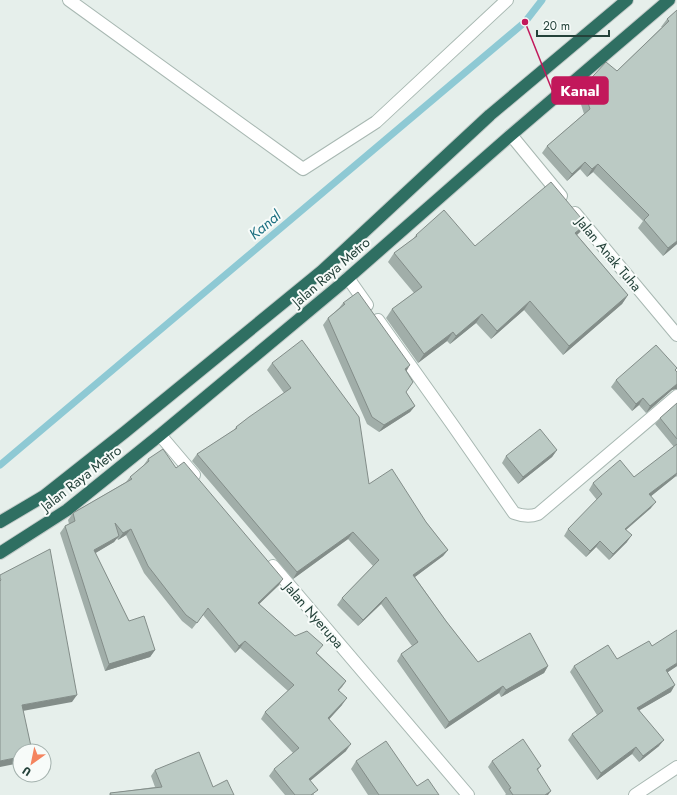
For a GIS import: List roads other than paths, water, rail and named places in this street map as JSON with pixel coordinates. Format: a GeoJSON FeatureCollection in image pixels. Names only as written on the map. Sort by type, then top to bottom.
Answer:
{"type":"FeatureCollection","features":[{"type":"Feature","properties":{"kind":"highway"},"geometry":{"type":"LineString","coordinates":[[0,522],[50,491],[322,271],[490,115],[626,0]]}},
{"type":"Feature","properties":{"kind":"highway","name":"Jalan Raya Metro"},"geometry":{"type":"LineString","coordinates":[[0,553],[67,510],[160,435],[348,278],[511,135],[669,0]]}},
{"type":"Feature","properties":{"kind":"street"},"geometry":{"type":"LineString","coordinates":[[69,0],[303,169],[376,122],[507,0]]}},
{"type":"Feature","properties":{"kind":"street","name":"Jalan Anak Tuha"},"geometry":{"type":"LineString","coordinates":[[511,135],[677,335]]}},
{"type":"Feature","properties":{"kind":"street"},"geometry":{"type":"LineString","coordinates":[[348,278],[514,513],[528,516],[538,514],[677,396]]}},
{"type":"Feature","properties":{"kind":"street"},"geometry":{"type":"LineString","coordinates":[[160,435],[201,483]]}},
{"type":"Feature","properties":{"kind":"street","name":"Jalan Nyerupa"},"geometry":{"type":"LineString","coordinates":[[263,555],[468,795]]}},
{"type":"Feature","properties":{"kind":"street"},"geometry":{"type":"LineString","coordinates":[[635,795],[677,767]]}},
{"type":"Feature","properties":{"kind":"waterway","name":"Kanal"},"geometry":{"type":"LineString","coordinates":[[0,465],[525,22],[542,0]]}},
{"type":"Feature","properties":{"kind":"place","name":"Kanal"},"geometry":{"type":"Point","coordinates":[525,22]}}]}
